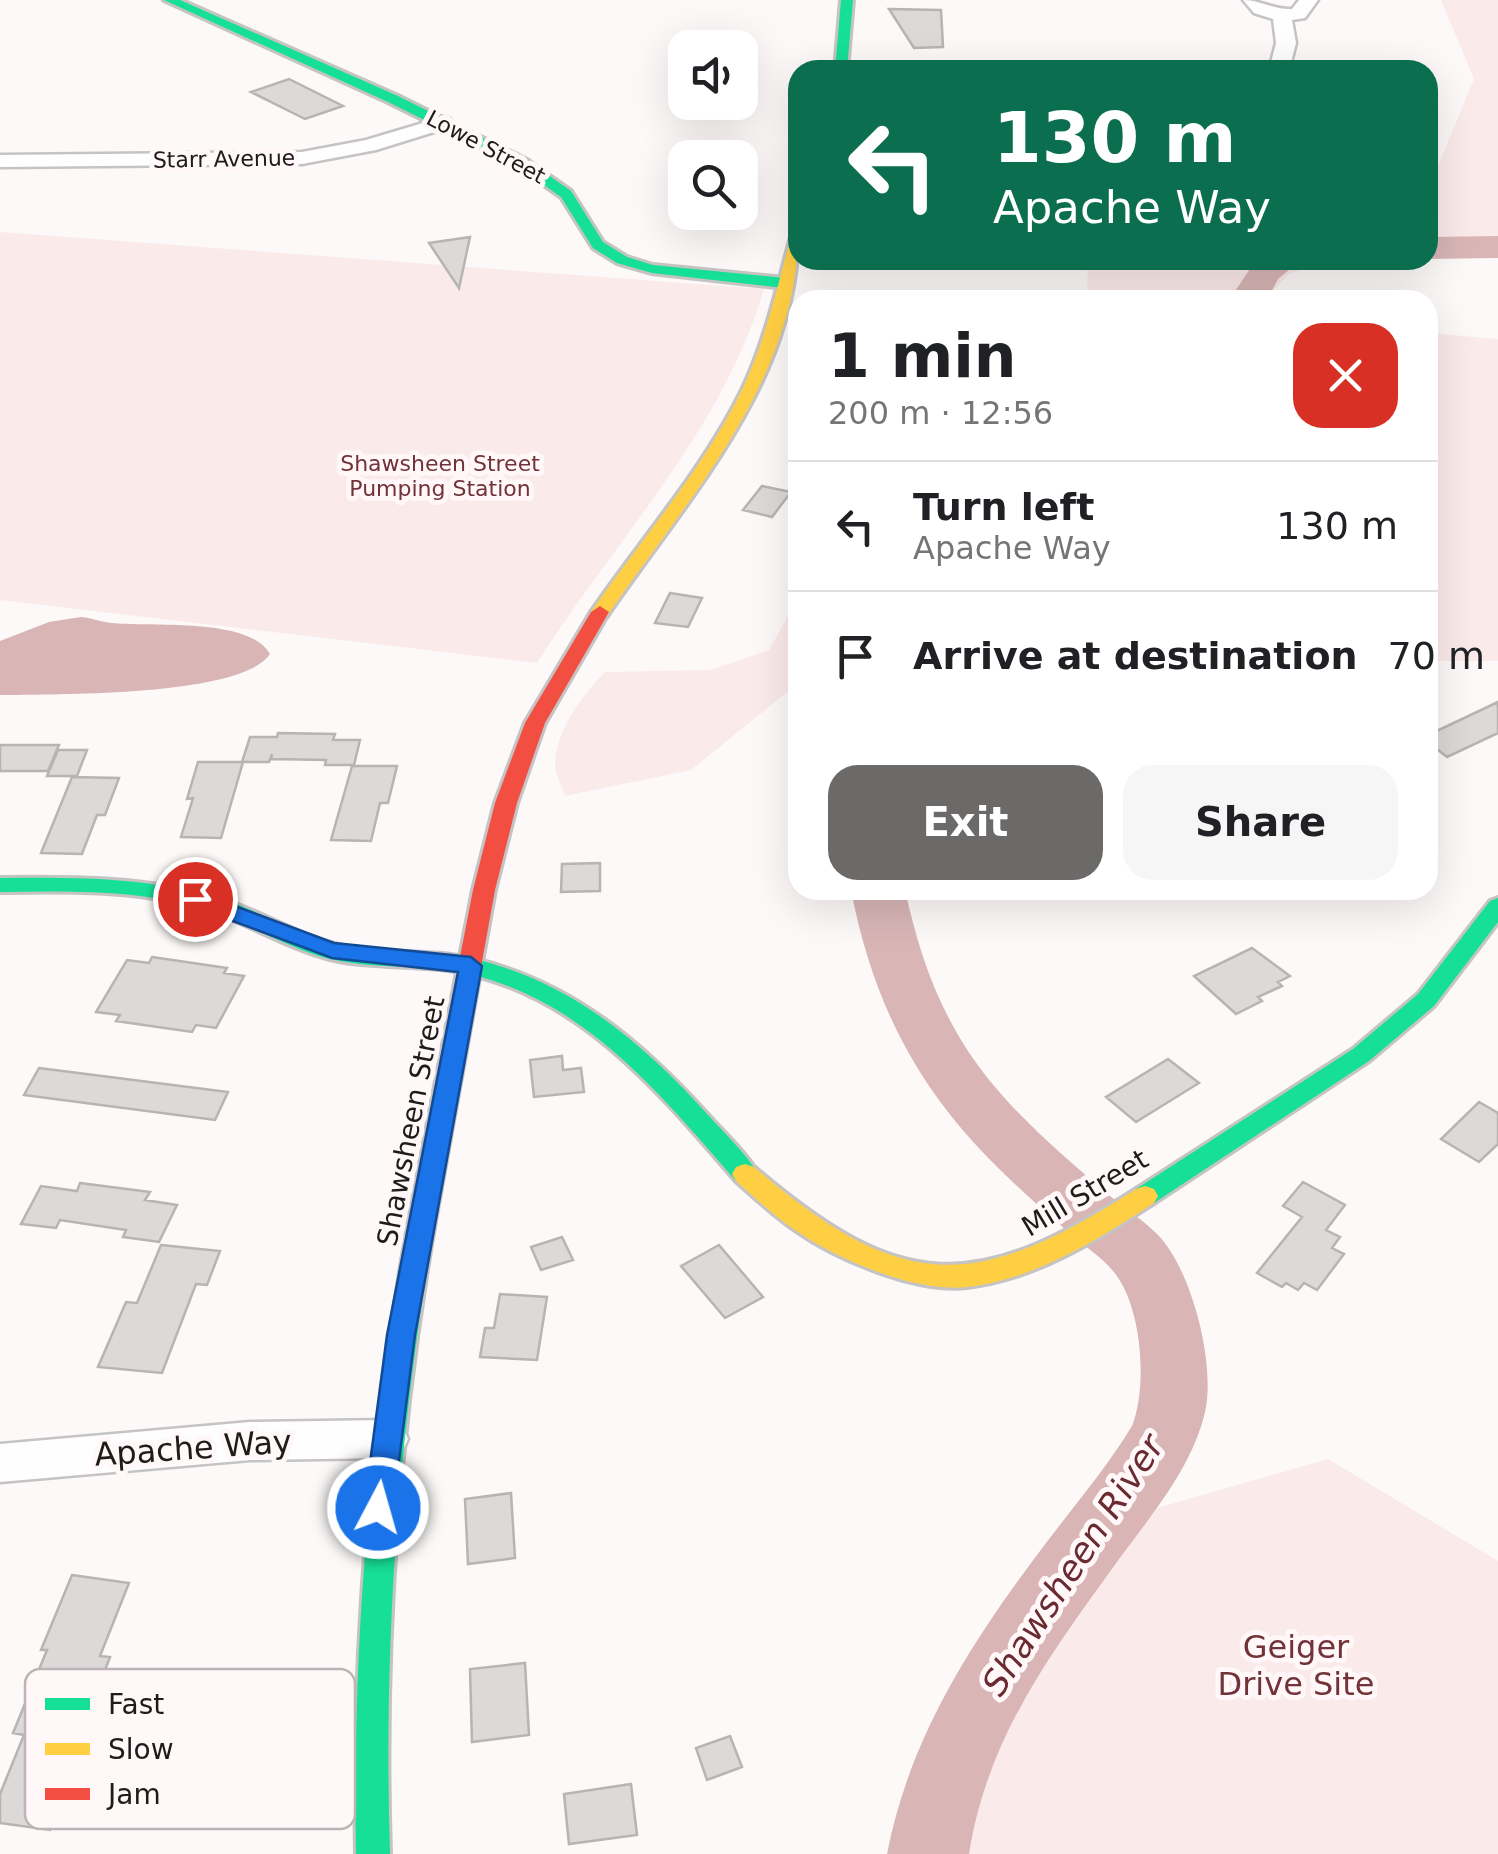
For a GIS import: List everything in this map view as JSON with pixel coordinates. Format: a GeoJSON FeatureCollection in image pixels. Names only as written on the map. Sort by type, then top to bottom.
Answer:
{"type":"FeatureCollection","features":[{"type":"Feature","properties":{"kind":"street","name":"Lowe Street"},"geometry":{"type":"LineString","coordinates":[[170,0],[443,123],[522,163],[558,186],[598,245],[617,258],[652,269],[785,283]]}},
{"type":"Feature","properties":{"kind":"street"},"geometry":{"type":"LineString","coordinates":[[842,60],[847,0]]}},
{"type":"Feature","properties":{"kind":"street"},"geometry":{"type":"LineString","coordinates":[[1252,0],[1256,7],[1282,16],[1298,14],[1308,0]]}},
{"type":"Feature","properties":{"kind":"street"},"geometry":{"type":"LineString","coordinates":[[1282,16],[1286,43],[1282,60]]}},
{"type":"Feature","properties":{"kind":"street","name":"Starr Avenue"},"geometry":{"type":"LineString","coordinates":[[0,161],[302,158],[368,146],[443,123]]}},
{"type":"Feature","properties":{"kind":"street","name":"Shawsheen Street"},"geometry":{"type":"LineString","coordinates":[[373,1854],[369,1672],[386,1439],[401,1335],[471,966],[506,805],[534,724],[576,648],[743,404],[762,363],[789,270]]}},
{"type":"Feature","properties":{"kind":"street"},"geometry":{"type":"LineString","coordinates":[[0,885],[104,884],[158,892],[215,905],[332,950],[471,966]]}},
{"type":"Feature","properties":{"kind":"street","name":"Mill Street"},"geometry":{"type":"LineString","coordinates":[[471,966],[550,990],[615,1034],[645,1061],[746,1175],[808,1226],[856,1251],[915,1272],[960,1278],[1006,1270],[1077,1240],[1326,1079],[1410,1016],[1452,969],[1498,906]]}},
{"type":"Feature","properties":{"kind":"street","name":"Apache Way"},"geometry":{"type":"LineString","coordinates":[[0,1463],[250,1441],[386,1439]]}},
{"type":"Feature","properties":{"kind":"green space"},"geometry":{"type":"Polygon","coordinates":[[[1441,0],[1498,0],[1498,244],[1438,248],[1438,166],[1474,79],[1441,0]]]}},
{"type":"Feature","properties":{"kind":"green space","name":"Shawsheen Street Pumping Station"},"geometry":{"type":"Polygon","coordinates":[[[0,232],[764,289],[746,341],[695,437],[537,663],[0,600],[0,232]]]}},
{"type":"Feature","properties":{"kind":"green space"},"geometry":{"type":"Polygon","coordinates":[[[1088,270],[1301,270],[1289,274],[1274,290],[1087,290],[1088,270]]]}},
{"type":"Feature","properties":{"kind":"green space"},"geometry":{"type":"Polygon","coordinates":[[[1438,334],[1498,339],[1498,661],[1438,661],[1438,334]]]}},
{"type":"Feature","properties":{"kind":"green space"},"geometry":{"type":"Polygon","coordinates":[[[788,617],[788,691],[691,770],[565,796],[555,769],[560,739],[579,702],[605,672],[711,670],[769,650],[788,617]]]}},
{"type":"Feature","properties":{"kind":"green space","name":"Geiger Drive Site"},"geometry":{"type":"Polygon","coordinates":[[[1328,1459],[1498,1561],[1498,1854],[937,1854],[956,1776],[988,1696],[1105,1523],[1328,1459]]]}},
{"type":"Feature","properties":{"kind":"shaded area"},"geometry":{"type":"Polygon","coordinates":[[[81,617],[112,623],[221,629],[259,642],[270,654],[252,668],[186,686],[0,695],[0,641],[49,622],[81,617]]]}},
{"type":"Feature","properties":{"kind":"building"},"geometry":{"type":"Polygon","coordinates":[[[889,9],[941,10],[943,47],[914,48],[889,9]]]}},
{"type":"Feature","properties":{"kind":"building"},"geometry":{"type":"Polygon","coordinates":[[[289,79],[343,106],[305,119],[251,92],[289,79]]]}},
{"type":"Feature","properties":{"kind":"building"},"geometry":{"type":"Polygon","coordinates":[[[470,237],[459,288],[429,243],[470,237]]]}},
{"type":"Feature","properties":{"kind":"building"},"geometry":{"type":"Polygon","coordinates":[[[762,486],[788,491],[772,517],[743,510],[762,486]]]}},
{"type":"Feature","properties":{"kind":"building"},"geometry":{"type":"Polygon","coordinates":[[[670,593],[702,598],[688,627],[655,623],[670,593]]]}},
{"type":"Feature","properties":{"kind":"building"},"geometry":{"type":"Polygon","coordinates":[[[1498,702],[1498,733],[1447,757],[1438,750],[1438,730],[1498,702]]]}},
{"type":"Feature","properties":{"kind":"building"},"geometry":{"type":"Polygon","coordinates":[[[278,733],[335,734],[333,740],[360,740],[354,765],[271,759],[272,754],[269,762],[242,762],[250,737],[277,737],[278,733]]]}},
{"type":"Feature","properties":{"kind":"building"},"geometry":{"type":"Polygon","coordinates":[[[0,745],[59,745],[48,771],[0,771],[0,745]]]}},
{"type":"Feature","properties":{"kind":"building"},"geometry":{"type":"Polygon","coordinates":[[[58,750],[87,750],[77,776],[47,776],[58,750]]]}},
{"type":"Feature","properties":{"kind":"building"},"geometry":{"type":"Polygon","coordinates":[[[198,762],[243,762],[221,838],[181,837],[193,798],[187,799],[198,762]]]}},
{"type":"Feature","properties":{"kind":"building"},"geometry":{"type":"Polygon","coordinates":[[[352,766],[397,766],[388,803],[380,803],[371,841],[331,840],[352,766]]]}},
{"type":"Feature","properties":{"kind":"building"},"geometry":{"type":"Polygon","coordinates":[[[72,777],[119,778],[105,815],[97,815],[82,854],[41,853],[72,777]]]}},
{"type":"Feature","properties":{"kind":"building"},"geometry":{"type":"Polygon","coordinates":[[[600,863],[600,891],[561,892],[562,864],[600,863]]]}},
{"type":"Feature","properties":{"kind":"building"},"geometry":{"type":"Polygon","coordinates":[[[1252,948],[1290,976],[1278,982],[1282,986],[1258,997],[1262,1001],[1236,1014],[1194,976],[1252,948]]]}},
{"type":"Feature","properties":{"kind":"building"},"geometry":{"type":"Polygon","coordinates":[[[152,957],[227,968],[224,973],[244,976],[216,1028],[196,1025],[192,1032],[116,1021],[120,1015],[96,1012],[127,960],[149,963],[152,957]]]}},
{"type":"Feature","properties":{"kind":"building"},"geometry":{"type":"Polygon","coordinates":[[[562,1056],[563,1070],[581,1068],[584,1092],[534,1097],[530,1060],[562,1056]]]}},
{"type":"Feature","properties":{"kind":"building"},"geometry":{"type":"Polygon","coordinates":[[[1168,1059],[1199,1083],[1136,1122],[1106,1097],[1168,1059]]]}},
{"type":"Feature","properties":{"kind":"building"},"geometry":{"type":"Polygon","coordinates":[[[39,1068],[228,1092],[215,1120],[24,1095],[39,1068]]]}},
{"type":"Feature","properties":{"kind":"building"},"geometry":{"type":"Polygon","coordinates":[[[1479,1102],[1498,1113],[1498,1144],[1479,1162],[1441,1139],[1479,1102]]]}},
{"type":"Feature","properties":{"kind":"building"},"geometry":{"type":"Polygon","coordinates":[[[1303,1182],[1345,1205],[1326,1230],[1340,1237],[1332,1248],[1344,1254],[1317,1290],[1304,1283],[1298,1290],[1286,1283],[1282,1287],[1257,1273],[1302,1217],[1283,1206],[1303,1182]]]}},
{"type":"Feature","properties":{"kind":"building"},"geometry":{"type":"Polygon","coordinates":[[[80,1183],[150,1192],[145,1200],[177,1205],[159,1242],[123,1237],[126,1230],[60,1220],[56,1228],[21,1224],[41,1186],[77,1191],[80,1183]]]}},
{"type":"Feature","properties":{"kind":"building"},"geometry":{"type":"Polygon","coordinates":[[[562,1237],[573,1260],[541,1270],[531,1247],[562,1237]]]}},
{"type":"Feature","properties":{"kind":"building"},"geometry":{"type":"Polygon","coordinates":[[[161,1245],[220,1251],[207,1285],[196,1284],[162,1373],[98,1367],[126,1302],[137,1303],[161,1245]]]}},
{"type":"Feature","properties":{"kind":"building"},"geometry":{"type":"Polygon","coordinates":[[[719,1245],[763,1297],[725,1318],[681,1266],[719,1245]]]}},
{"type":"Feature","properties":{"kind":"building"},"geometry":{"type":"Polygon","coordinates":[[[500,1294],[547,1297],[537,1360],[480,1357],[485,1328],[494,1328],[500,1294]]]}},
{"type":"Feature","properties":{"kind":"building"},"geometry":{"type":"Polygon","coordinates":[[[511,1493],[515,1558],[468,1564],[465,1499],[511,1493]]]}},
{"type":"Feature","properties":{"kind":"building"},"geometry":{"type":"Polygon","coordinates":[[[72,1575],[129,1583],[100,1656],[110,1657],[105,1669],[39,1669],[47,1650],[41,1650],[72,1575]]]}},
{"type":"Feature","properties":{"kind":"building"},"geometry":{"type":"Polygon","coordinates":[[[525,1663],[529,1735],[472,1742],[470,1669],[525,1663]]]}},
{"type":"Feature","properties":{"kind":"building"},"geometry":{"type":"Polygon","coordinates":[[[25,1704],[25,1826],[0,1823],[0,1794],[24,1735],[13,1733],[25,1704]]]}},
{"type":"Feature","properties":{"kind":"building"},"geometry":{"type":"Polygon","coordinates":[[[730,1736],[742,1767],[707,1780],[696,1748],[730,1736]]]}},
{"type":"Feature","properties":{"kind":"building"},"geometry":{"type":"Polygon","coordinates":[[[631,1784],[637,1835],[569,1844],[564,1794],[631,1784]]]}},
{"type":"Feature","properties":{"kind":"waterway","name":"Shawsheen River"},"geometry":{"type":"LineString","coordinates":[[1438,248],[1498,247]]}},
{"type":"Feature","properties":{"kind":"waterway","name":"Shawsheen River"},"geometry":{"type":"LineString","coordinates":[[1253,290],[1266,270]]}},
{"type":"Feature","properties":{"kind":"waterway","name":"Shawsheen River"},"geometry":{"type":"LineString","coordinates":[[880,900],[890,950],[910,1004],[937,1052],[1007,1139],[1137,1254],[1163,1311],[1175,1375],[1170,1416],[1148,1462],[1043,1605],[968,1725],[949,1767],[928,1854]]}},
{"type":"Feature","properties":{"kind":"traffic: fast"},"geometry":{"type":"LineString","coordinates":[[170,0],[393,99],[522,163],[566,194],[598,245],[622,260],[652,269],[785,283]]}},
{"type":"Feature","properties":{"kind":"traffic: fast"},"geometry":{"type":"LineString","coordinates":[[842,60],[847,0]]}},
{"type":"Feature","properties":{"kind":"traffic: fast"},"geometry":{"type":"LineString","coordinates":[[0,885],[83,885],[165,892],[218,906],[331,951],[457,964],[518,980],[557,998],[626,1047],[745,1174]]}},
{"type":"Feature","properties":{"kind":"traffic: fast"},"geometry":{"type":"LineString","coordinates":[[1145,1196],[1361,1055],[1426,1000],[1498,906]]}},
{"type":"Feature","properties":{"kind":"traffic: fast"},"geometry":{"type":"LineString","coordinates":[[373,1854],[371,1692],[379,1531],[397,1371],[424,1210]]}},
{"type":"Feature","properties":{"kind":"traffic: slow"},"geometry":{"type":"LineString","coordinates":[[600,612],[734,419],[758,372],[789,270]]}},
{"type":"Feature","properties":{"kind":"traffic: slow"},"geometry":{"type":"LineString","coordinates":[[745,1174],[805,1224],[838,1243],[882,1261],[947,1277],[989,1273],[1036,1258],[1081,1236],[1145,1196]]}},
{"type":"Feature","properties":{"kind":"traffic: jam"},"geometry":{"type":"LineString","coordinates":[[424,1210],[484,890],[506,803],[535,723],[600,612]]}},
{"type":"Feature","properties":{"kind":"route"},"geometry":{"type":"LineString","coordinates":[[195,899],[332,950],[357,956],[471,966],[401,1335],[378,1508]]}}]}
